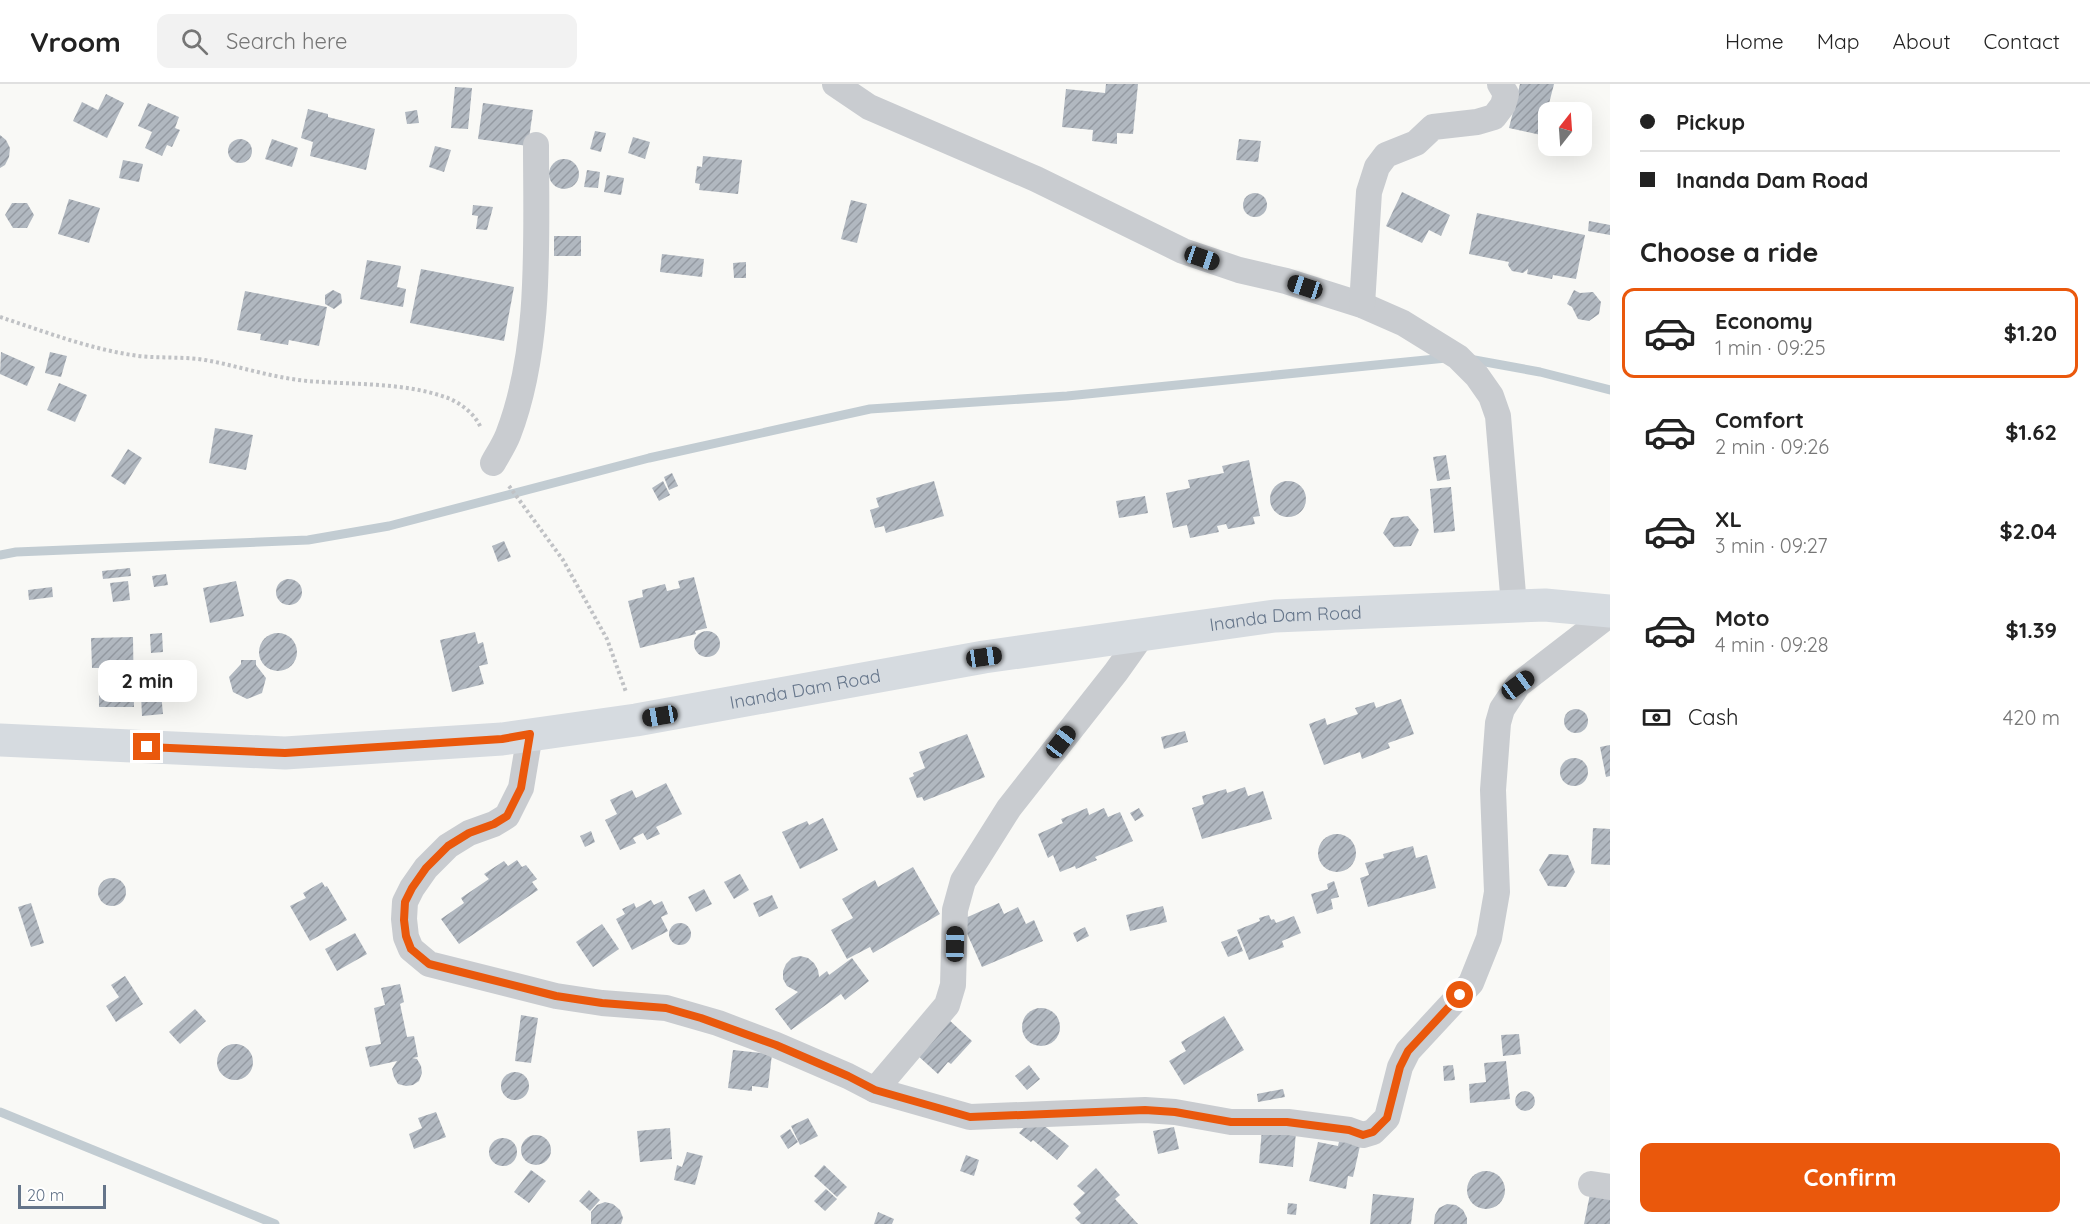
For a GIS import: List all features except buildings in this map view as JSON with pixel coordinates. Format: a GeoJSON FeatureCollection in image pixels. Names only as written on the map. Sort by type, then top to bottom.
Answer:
{"type":"FeatureCollection","features":[{"type":"Feature","properties":{"kind":"street"},"geometry":{"type":"LineString","coordinates":[[835,84],[869,107],[1036,180],[1184,251],[1239,270],[1286,280],[1362,305],[1403,323],[1458,357],[1477,376],[1491,396],[1498,416],[1514,606]]}},
{"type":"Feature","properties":{"kind":"street"},"geometry":{"type":"LineString","coordinates":[[1362,305],[1369,192],[1377,167],[1386,155],[1416,143],[1433,127],[1478,122],[1494,117],[1503,105],[1506,94],[1500,84]]}},
{"type":"Feature","properties":{"kind":"street"},"geometry":{"type":"LineString","coordinates":[[493,463],[508,436],[530,351],[536,249],[536,146]]}},
{"type":"Feature","properties":{"kind":"street","name":"Inanda Dam Road"},"geometry":{"type":"LineString","coordinates":[[0,740],[285,753],[502,739],[636,720],[984,657],[1275,616],[1545,605],[1610,612]]}},
{"type":"Feature","properties":{"kind":"street"},"geometry":{"type":"LineString","coordinates":[[530,734],[521,788],[507,816],[494,824],[469,833],[448,846],[426,868],[405,902],[406,936],[411,949],[429,964],[556,996],[602,1003],[666,1008],[718,1023],[828,1067],[875,1090],[970,1117],[1145,1110],[1175,1112],[1231,1122],[1287,1122],[1349,1130],[1363,1135],[1373,1132],[1387,1118],[1400,1067],[1408,1051],[1471,983],[1489,938],[1497,892],[1493,790],[1498,723],[1502,709],[1518,685],[1610,612]]}},
{"type":"Feature","properties":{"kind":"street"},"geometry":{"type":"LineString","coordinates":[[875,1090],[947,1005],[953,985],[956,910],[963,881],[1009,808],[1143,634]]}},
{"type":"Feature","properties":{"kind":"path"},"geometry":{"type":"LineString","coordinates":[[0,317],[66,339],[132,355],[202,360],[306,381],[395,387],[449,399],[464,407],[477,420],[493,463],[563,560],[607,639],[636,720]]}},
{"type":"Feature","properties":{"kind":"waterway"},"geometry":{"type":"LineString","coordinates":[[0,555],[16,552],[308,540],[389,526],[649,458],[870,409],[1067,396],[1446,358]]}},
{"type":"Feature","properties":{"kind":"waterway"},"geometry":{"type":"LineString","coordinates":[[1469,359],[1540,372],[1610,390]]}},
{"type":"Feature","properties":{"kind":"waterway"},"geometry":{"type":"LineString","coordinates":[[0,1112],[275,1224]]}},
{"type":"Feature","properties":{"kind":"route"},"geometry":{"type":"LineString","coordinates":[[147,747],[285,753],[502,739],[530,734],[521,788],[507,816],[494,824],[469,833],[448,846],[426,868],[405,902],[406,936],[411,949],[420,958],[439,967],[556,996],[602,1003],[666,1008],[718,1023],[776,1045],[875,1090],[970,1117],[1145,1110],[1175,1112],[1231,1122],[1287,1122],[1349,1130],[1363,1135],[1380,1128],[1387,1118],[1396,1079],[1408,1051],[1460,995]]}}]}
